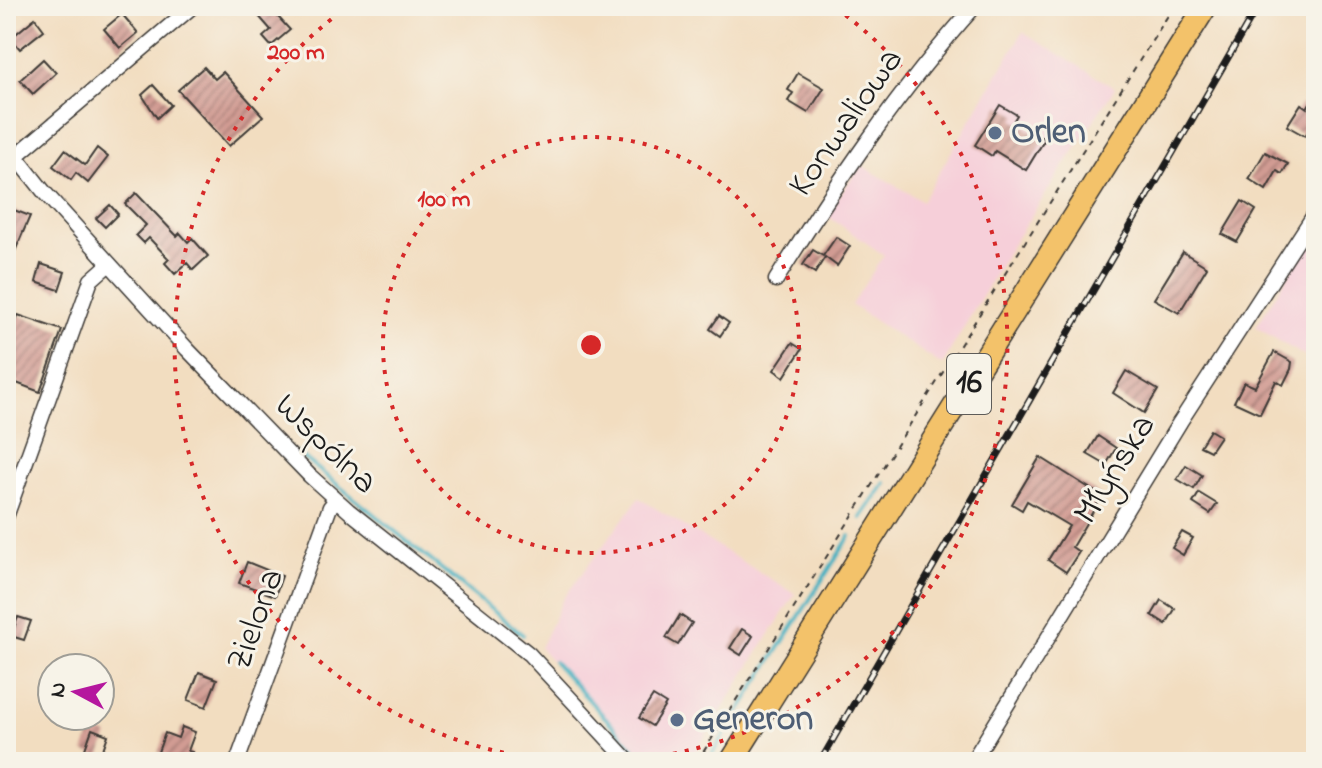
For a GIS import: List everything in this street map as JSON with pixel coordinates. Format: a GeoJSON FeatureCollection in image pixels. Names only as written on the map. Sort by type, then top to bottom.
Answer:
{"type":"FeatureCollection","features":[{"type":"Feature","properties":{"kind":"main road","name":"16"},"geometry":{"type":"LineString","coordinates":[[731,762],[1206,6]]}},
{"type":"Feature","properties":{"kind":"street"},"geometry":{"type":"LineString","coordinates":[[16,156],[193,6]]}},
{"type":"Feature","properties":{"kind":"street","name":"Konwaliowa"},"geometry":{"type":"LineString","coordinates":[[776,280],[871,134],[938,47],[975,6]]}},
{"type":"Feature","properties":{"kind":"street","name":"Wspólna"},"geometry":{"type":"LineString","coordinates":[[6,144],[109,264],[266,433],[336,500],[529,654],[629,762]]}},
{"type":"Feature","properties":{"kind":"street","name":"Młyńska"},"geometry":{"type":"LineString","coordinates":[[972,762],[1180,422],[1316,212]]}},
{"type":"Feature","properties":{"kind":"street"},"geometry":{"type":"LineString","coordinates":[[6,517],[91,280],[109,264]]}},
{"type":"Feature","properties":{"kind":"street","name":"Zielona"},"geometry":{"type":"LineString","coordinates":[[237,762],[330,507],[336,500]]}},
{"type":"Feature","properties":{"kind":"path"},"geometry":{"type":"LineString","coordinates":[[697,762],[1174,6]]}},
{"type":"Feature","properties":{"kind":"shaded area"},"geometry":{"type":"Polygon","coordinates":[[[1023,32],[1115,88],[1007,253],[942,365],[851,305],[884,255],[826,215],[861,165],[922,201],[1023,32]]]}},
{"type":"Feature","properties":{"kind":"shaded area"},"geometry":{"type":"Polygon","coordinates":[[[1316,230],[1316,363],[1256,327],[1316,230]]]}},
{"type":"Feature","properties":{"kind":"shaded area"},"geometry":{"type":"Polygon","coordinates":[[[639,498],[795,594],[689,762],[648,762],[637,754],[540,648],[563,599],[639,498]]]}},
{"type":"Feature","properties":{"kind":"building"},"geometry":{"type":"Polygon","coordinates":[[[250,6],[268,6],[290,30],[271,46],[263,37],[271,30],[250,6]]]}},
{"type":"Feature","properties":{"kind":"building"},"geometry":{"type":"Polygon","coordinates":[[[122,14],[138,33],[120,48],[104,29],[122,14]]]}},
{"type":"Feature","properties":{"kind":"building"},"geometry":{"type":"Polygon","coordinates":[[[35,18],[44,30],[20,49],[11,38],[35,18]]]}},
{"type":"Feature","properties":{"kind":"building"},"geometry":{"type":"Polygon","coordinates":[[[43,59],[56,73],[33,94],[20,80],[43,59]]]}},
{"type":"Feature","properties":{"kind":"building"},"geometry":{"type":"Polygon","coordinates":[[[204,67],[215,79],[223,72],[263,116],[229,146],[178,90],[204,67]]]}},
{"type":"Feature","properties":{"kind":"building"},"geometry":{"type":"Polygon","coordinates":[[[798,73],[824,88],[808,113],[788,101],[793,93],[788,90],[798,73]]]}},
{"type":"Feature","properties":{"kind":"building"},"geometry":{"type":"Polygon","coordinates":[[[153,85],[171,105],[157,118],[142,95],[153,85]]]}},
{"type":"Feature","properties":{"kind":"building"},"geometry":{"type":"Polygon","coordinates":[[[1316,93],[1316,119],[1305,136],[1287,126],[1301,104],[1307,108],[1316,93]]]}},
{"type":"Feature","properties":{"kind":"building"},"geometry":{"type":"Polygon","coordinates":[[[1000,105],[1017,115],[1014,120],[1045,139],[1026,170],[995,151],[992,156],[975,145],[1000,105]]]}},
{"type":"Feature","properties":{"kind":"building"},"geometry":{"type":"Polygon","coordinates":[[[97,148],[108,157],[88,183],[76,173],[71,180],[53,166],[65,150],[85,165],[97,148]]]}},
{"type":"Feature","properties":{"kind":"building"},"geometry":{"type":"Polygon","coordinates":[[[1265,152],[1288,164],[1282,174],[1277,171],[1266,190],[1249,179],[1265,152]]]}},
{"type":"Feature","properties":{"kind":"building"},"geometry":{"type":"Polygon","coordinates":[[[136,193],[177,236],[180,233],[188,242],[192,238],[208,256],[193,270],[187,263],[175,274],[165,263],[169,259],[149,238],[144,243],[136,235],[146,225],[125,204],[136,193]]]}},
{"type":"Feature","properties":{"kind":"building"},"geometry":{"type":"Polygon","coordinates":[[[1242,201],[1256,210],[1237,242],[1222,234],[1242,201]]]}},
{"type":"Feature","properties":{"kind":"building"},"geometry":{"type":"Polygon","coordinates":[[[110,205],[118,214],[105,227],[96,218],[110,205]]]}},
{"type":"Feature","properties":{"kind":"building"},"geometry":{"type":"Polygon","coordinates":[[[6,207],[30,216],[7,270],[6,270],[6,207]]]}},
{"type":"Feature","properties":{"kind":"building"},"geometry":{"type":"Polygon","coordinates":[[[836,237],[850,246],[837,266],[825,257],[815,273],[803,265],[813,250],[823,256],[836,237]]]}},
{"type":"Feature","properties":{"kind":"building"},"geometry":{"type":"Polygon","coordinates":[[[1183,252],[1207,267],[1179,313],[1154,299],[1183,252]]]}},
{"type":"Feature","properties":{"kind":"building"},"geometry":{"type":"Polygon","coordinates":[[[41,264],[65,272],[59,290],[36,282],[41,264]]]}},
{"type":"Feature","properties":{"kind":"building"},"geometry":{"type":"Polygon","coordinates":[[[18,315],[62,330],[40,392],[6,379],[6,350],[18,315]]]}},
{"type":"Feature","properties":{"kind":"building"},"geometry":{"type":"Polygon","coordinates":[[[719,316],[729,323],[720,336],[710,329],[719,316]]]}},
{"type":"Feature","properties":{"kind":"building"},"geometry":{"type":"Polygon","coordinates":[[[792,343],[802,349],[784,377],[774,370],[792,343]]]}},
{"type":"Feature","properties":{"kind":"building"},"geometry":{"type":"Polygon","coordinates":[[[1274,352],[1292,362],[1291,369],[1283,385],[1276,381],[1260,414],[1234,402],[1244,382],[1255,387],[1274,352]]]}},
{"type":"Feature","properties":{"kind":"building"},"geometry":{"type":"Polygon","coordinates":[[[1126,371],[1158,390],[1144,413],[1113,393],[1126,371]]]}},
{"type":"Feature","properties":{"kind":"building"},"geometry":{"type":"Polygon","coordinates":[[[1210,430],[1220,436],[1210,451],[1200,446],[1210,430]]]}},
{"type":"Feature","properties":{"kind":"building"},"geometry":{"type":"Polygon","coordinates":[[[1098,436],[1116,448],[1106,465],[1087,454],[1098,436]]]}},
{"type":"Feature","properties":{"kind":"building"},"geometry":{"type":"Polygon","coordinates":[[[1040,457],[1102,496],[1072,547],[1079,552],[1066,572],[1048,560],[1069,526],[1027,501],[1022,510],[1012,504],[1040,457]]]}},
{"type":"Feature","properties":{"kind":"building"},"geometry":{"type":"Polygon","coordinates":[[[1186,465],[1202,475],[1194,489],[1177,479],[1186,465]]]}},
{"type":"Feature","properties":{"kind":"building"},"geometry":{"type":"Polygon","coordinates":[[[1199,493],[1217,504],[1210,514],[1193,503],[1199,493]]]}},
{"type":"Feature","properties":{"kind":"building"},"geometry":{"type":"Polygon","coordinates":[[[1182,532],[1193,538],[1183,555],[1172,548],[1182,532]]]}},
{"type":"Feature","properties":{"kind":"building"},"geometry":{"type":"Polygon","coordinates":[[[247,562],[282,576],[275,596],[239,583],[247,562]]]}},
{"type":"Feature","properties":{"kind":"building"},"geometry":{"type":"Polygon","coordinates":[[[1161,600],[1175,609],[1166,624],[1152,615],[1161,600]]]}},
{"type":"Feature","properties":{"kind":"building"},"geometry":{"type":"Polygon","coordinates":[[[680,615],[692,623],[678,645],[666,638],[680,615]]]}},
{"type":"Feature","properties":{"kind":"building"},"geometry":{"type":"Polygon","coordinates":[[[18,617],[31,621],[24,640],[11,636],[18,617]]]}},
{"type":"Feature","properties":{"kind":"building"},"geometry":{"type":"Polygon","coordinates":[[[742,629],[753,636],[741,655],[730,648],[742,629]]]}},
{"type":"Feature","properties":{"kind":"building"},"geometry":{"type":"Polygon","coordinates":[[[199,672],[217,679],[206,707],[188,700],[199,672]]]}},
{"type":"Feature","properties":{"kind":"building"},"geometry":{"type":"Polygon","coordinates":[[[653,696],[666,704],[652,726],[639,718],[653,696]]]}},
{"type":"Feature","properties":{"kind":"building"},"geometry":{"type":"Polygon","coordinates":[[[182,727],[195,732],[188,751],[192,752],[189,762],[164,762],[167,755],[158,752],[165,733],[178,738],[182,727]]]}},
{"type":"Feature","properties":{"kind":"building"},"geometry":{"type":"Polygon","coordinates":[[[91,732],[108,735],[100,758],[84,752],[91,732]]]}},
{"type":"Feature","properties":{"kind":"waterway"},"geometry":{"type":"LineString","coordinates":[[297,452],[523,635]]}},
{"type":"Feature","properties":{"kind":"waterway"},"geometry":{"type":"LineString","coordinates":[[861,518],[885,483]]}},
{"type":"Feature","properties":{"kind":"waterway"},"geometry":{"type":"LineString","coordinates":[[707,762],[850,536]]}},
{"type":"Feature","properties":{"kind":"waterway"},"geometry":{"type":"LineString","coordinates":[[554,662],[634,749]]}},
{"type":"Feature","properties":{"kind":"railway"},"geometry":{"type":"LineString","coordinates":[[820,762],[1258,6]]}},
{"type":"Feature","properties":{"kind":"place","name":"Orlen"},"geometry":{"type":"Point","coordinates":[995,133]}},
{"type":"Feature","properties":{"kind":"place","name":"Generon"},"geometry":{"type":"Point","coordinates":[677,720]}}]}
